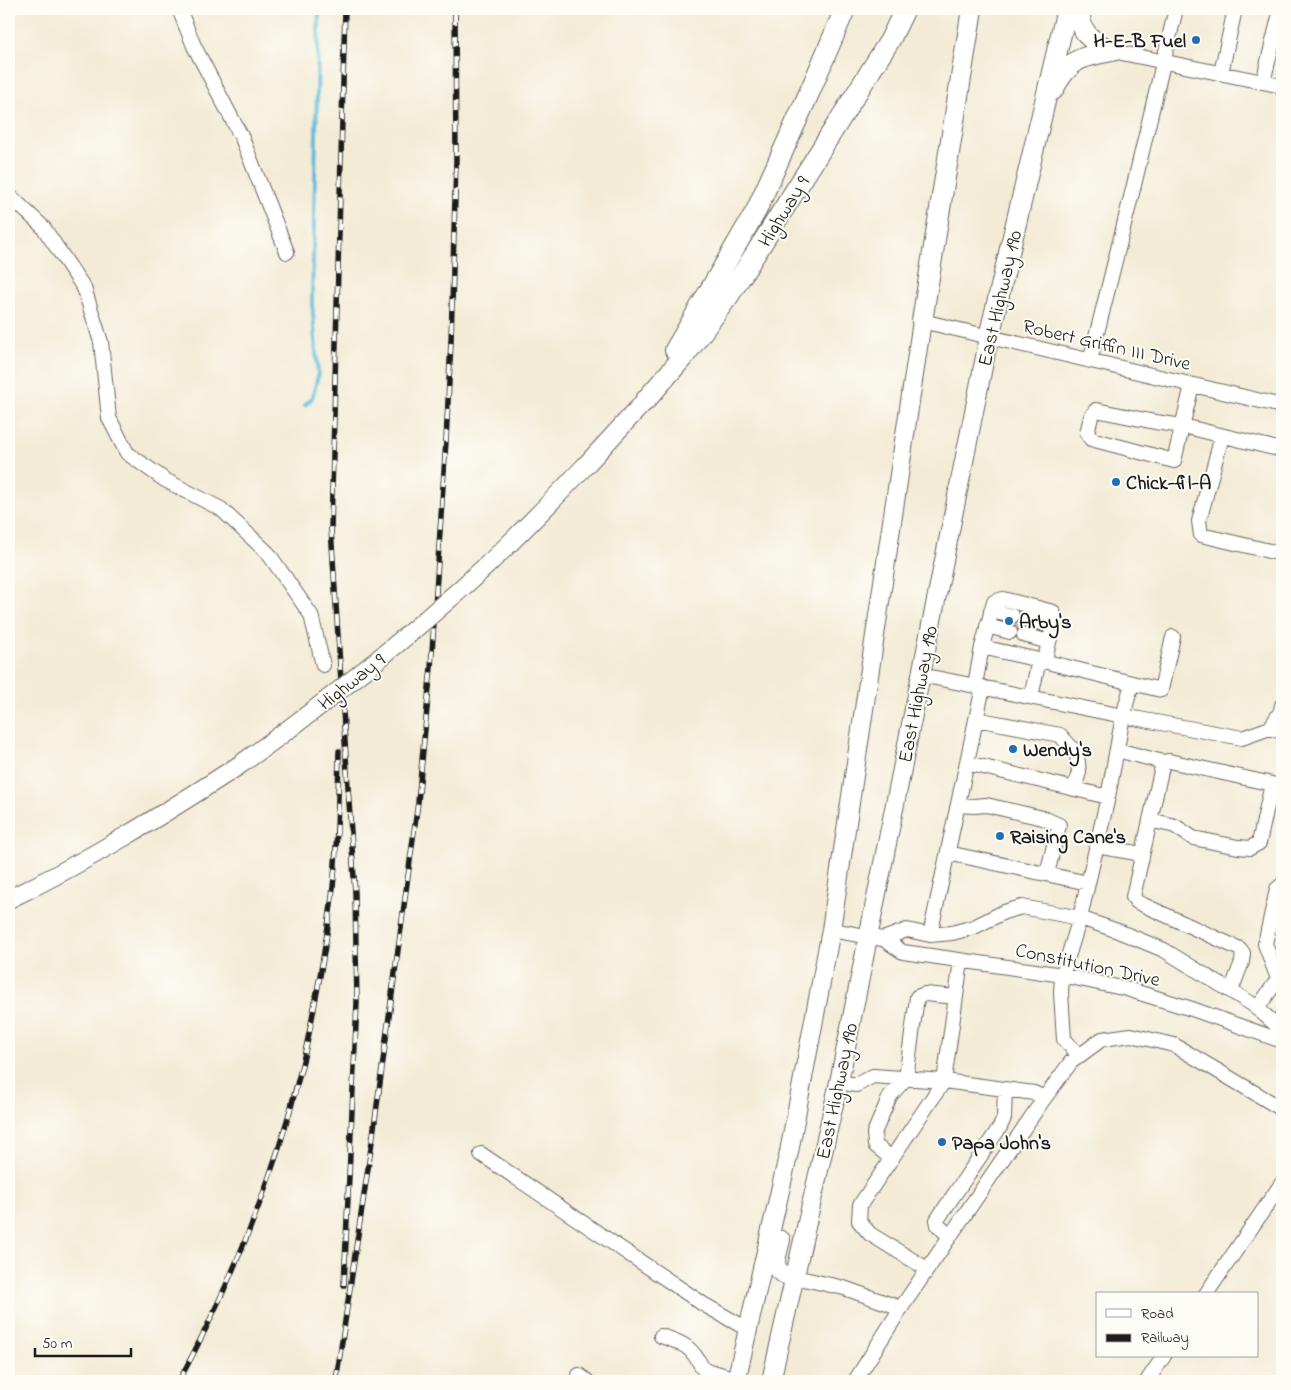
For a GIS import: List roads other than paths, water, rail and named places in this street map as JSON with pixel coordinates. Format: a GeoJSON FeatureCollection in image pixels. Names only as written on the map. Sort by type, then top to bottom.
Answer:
{"type":"FeatureCollection","features":[{"type":"Feature","properties":{"kind":"highway","name":"Highway 9"},"geometry":{"type":"LineString","coordinates":[[644,401],[756,212],[845,9]]}},
{"type":"Feature","properties":{"kind":"highway","name":"Highway 9"},"geometry":{"type":"LineString","coordinates":[[644,401],[685,355],[730,294],[890,40],[905,9]]}},
{"type":"Feature","properties":{"kind":"highway"},"geometry":{"type":"LineString","coordinates":[[922,321],[972,9]]}},
{"type":"Feature","properties":{"kind":"highway","name":"East Highway 190"},"geometry":{"type":"LineString","coordinates":[[989,338],[1067,9]]}},
{"type":"Feature","properties":{"kind":"highway"},"geometry":{"type":"LineString","coordinates":[[1079,9],[1081,24],[1086,34],[1097,44],[1112,51]]}},
{"type":"Feature","properties":{"kind":"highway"},"geometry":{"type":"LineString","coordinates":[[1043,110],[1060,77],[1070,65],[1085,56],[1112,51]]}},
{"type":"Feature","properties":{"kind":"main road","name":"East Highway 190"},"geometry":{"type":"LineString","coordinates":[[729,1379],[747,1329],[789,1152],[831,930],[922,321]]}},
{"type":"Feature","properties":{"kind":"main road","name":"East Highway 190"},"geometry":{"type":"LineString","coordinates":[[771,1381],[839,1082],[876,938],[921,674],[989,338]]}},
{"type":"Feature","properties":{"kind":"main road","name":"Highway 9"},"geometry":{"type":"LineString","coordinates":[[9,899],[70,868],[129,834],[238,766],[289,730],[378,661],[485,567],[586,465],[644,401]]}},
{"type":"Feature","properties":{"kind":"main road"},"geometry":{"type":"LineString","coordinates":[[789,1152],[794,1182],[776,1260],[777,1269],[785,1275],[795,1278]]}},
{"type":"Feature","properties":{"kind":"street"},"geometry":{"type":"LineString","coordinates":[[179,9],[194,46],[242,138],[287,252]]}},
{"type":"Feature","properties":{"kind":"street"},"geometry":{"type":"LineString","coordinates":[[1090,361],[1176,9]]}},
{"type":"Feature","properties":{"kind":"street"},"geometry":{"type":"LineString","coordinates":[[1221,73],[1235,9]]}},
{"type":"Feature","properties":{"kind":"street"},"geometry":{"type":"LineString","coordinates":[[1263,82],[1281,9]]}},
{"type":"Feature","properties":{"kind":"street"},"geometry":{"type":"LineString","coordinates":[[1112,51],[1282,86]]}},
{"type":"Feature","properties":{"kind":"street"},"geometry":{"type":"LineString","coordinates":[[9,196],[43,227],[84,288],[100,342],[110,418],[127,453],[165,480],[221,509],[268,553],[311,615],[323,666]]}},
{"type":"Feature","properties":{"kind":"street","name":"Robert Griffin III Drive"},"geometry":{"type":"LineString","coordinates":[[922,321],[1282,406]]}},
{"type":"Feature","properties":{"kind":"street"},"geometry":{"type":"LineString","coordinates":[[1192,384],[1183,426],[1174,461],[1091,439],[1087,433],[1090,416],[1096,410],[1183,426],[1282,450]]}},
{"type":"Feature","properties":{"kind":"street"},"geometry":{"type":"LineString","coordinates":[[1222,436],[1199,521],[1201,535],[1282,554]]}},
{"type":"Feature","properties":{"kind":"street"},"geometry":{"type":"LineString","coordinates":[[930,935],[976,719],[982,647],[994,602],[1003,599],[1053,612],[1055,619],[1052,634],[1031,697]]}},
{"type":"Feature","properties":{"kind":"street"},"geometry":{"type":"LineString","coordinates":[[989,618],[1011,624]]}},
{"type":"Feature","properties":{"kind":"street"},"geometry":{"type":"LineString","coordinates":[[1026,627],[1052,634]]}},
{"type":"Feature","properties":{"kind":"street"},"geometry":{"type":"LineString","coordinates":[[982,647],[1161,690],[1173,637]]}},
{"type":"Feature","properties":{"kind":"street"},"geometry":{"type":"LineString","coordinates":[[921,674],[1123,716],[1242,738],[1276,730],[1282,705]]}},
{"type":"Feature","properties":{"kind":"street"},"geometry":{"type":"LineString","coordinates":[[1079,1056],[1064,1039],[1061,993],[1062,976],[1080,918],[1108,797],[1123,716],[1132,683]]}},
{"type":"Feature","properties":{"kind":"street"},"geometry":{"type":"LineString","coordinates":[[976,719],[1060,735],[1077,754],[1080,772],[1074,789]]}},
{"type":"Feature","properties":{"kind":"street"},"geometry":{"type":"LineString","coordinates":[[1117,750],[1163,762],[1168,761],[1272,784],[1259,843],[1250,848],[1193,838],[1175,826],[1150,820]]}},
{"type":"Feature","properties":{"kind":"street"},"geometry":{"type":"LineString","coordinates":[[1163,762],[1133,898],[1137,902],[1240,949],[1243,953],[1242,962],[1232,991]]}},
{"type":"Feature","properties":{"kind":"street"},"geometry":{"type":"LineString","coordinates":[[967,763],[1108,797]]}},
{"type":"Feature","properties":{"kind":"street"},"geometry":{"type":"LineString","coordinates":[[958,805],[986,805],[1043,818],[1059,824],[1047,874]]}},
{"type":"Feature","properties":{"kind":"street"},"geometry":{"type":"LineString","coordinates":[[1096,846],[1142,854]]}},
{"type":"Feature","properties":{"kind":"street"},"geometry":{"type":"LineString","coordinates":[[948,853],[1088,883]]}},
{"type":"Feature","properties":{"kind":"street"},"geometry":{"type":"LineString","coordinates":[[1257,1009],[1280,979],[1265,944],[1277,889],[1282,885]]}},
{"type":"Feature","properties":{"kind":"street","name":"Constitution Drive"},"geometry":{"type":"LineString","coordinates":[[876,938],[907,930],[930,935],[952,933],[974,927],[1004,912],[1022,907],[1080,918],[1164,950],[1232,991],[1282,1030]]}},
{"type":"Feature","properties":{"kind":"street","name":"Constitution Drive"},"geometry":{"type":"LineString","coordinates":[[831,930],[876,938],[903,952],[1062,976],[1127,989],[1192,1009],[1282,1041]]}},
{"type":"Feature","properties":{"kind":"street"},"geometry":{"type":"LineString","coordinates":[[927,1269],[870,1234],[859,1221],[860,1205],[944,1081],[961,961]]}},
{"type":"Feature","properties":{"kind":"street"},"geometry":{"type":"LineString","coordinates":[[892,1159],[875,1145],[874,1133],[890,1096],[906,1078],[917,997],[925,994],[956,997]]}},
{"type":"Feature","properties":{"kind":"street"},"geometry":{"type":"LineString","coordinates":[[855,1381],[949,1236],[1044,1098],[1071,1062],[1102,1039],[1131,1035],[1174,1045],[1282,1110]]}},
{"type":"Feature","properties":{"kind":"street"},"geometry":{"type":"LineString","coordinates":[[839,1082],[856,1085],[873,1076],[906,1078],[1034,1093],[1044,1098]]}},
{"type":"Feature","properties":{"kind":"street"},"geometry":{"type":"LineString","coordinates":[[949,1236],[938,1225],[937,1220],[1000,1127],[1004,1118],[1006,1089]]}},
{"type":"Feature","properties":{"kind":"street"},"geometry":{"type":"LineString","coordinates":[[480,1154],[703,1304],[747,1329]]}},
{"type":"Feature","properties":{"kind":"street"},"geometry":{"type":"LineString","coordinates":[[1207,1292],[1282,1183]]}},
{"type":"Feature","properties":{"kind":"street"},"geometry":{"type":"LineString","coordinates":[[795,1278],[844,1288],[901,1308]]}},
{"type":"Feature","properties":{"kind":"street"},"geometry":{"type":"LineString","coordinates":[[661,1336],[678,1341],[691,1349],[697,1357],[701,1375],[729,1379]]}},
{"type":"Feature","properties":{"kind":"street"},"geometry":{"type":"LineString","coordinates":[[1146,1381],[1163,1358]]}},
{"type":"Feature","properties":{"kind":"waterway"},"geometry":{"type":"LineString","coordinates":[[305,405],[312,398],[318,376],[312,302],[319,9]]}},
{"type":"Feature","properties":{"kind":"tunnel"},"geometry":{"type":"LineString","coordinates":[[1012,623],[1027,627]]}},
{"type":"Feature","properties":{"kind":"railway"},"geometry":{"type":"LineString","coordinates":[[344,1285],[357,1002],[355,893],[331,529],[345,9]]}},
{"type":"Feature","properties":{"kind":"railway"},"geometry":{"type":"LineString","coordinates":[[336,1381],[373,1135],[418,802],[431,667],[451,342],[456,160],[455,9]]}},
{"type":"Feature","properties":{"kind":"railway"},"geometry":{"type":"LineString","coordinates":[[179,1381],[234,1268],[250,1229],[278,1149],[301,1069],[320,976],[332,898],[337,836],[339,751]]}},
{"type":"Feature","properties":{"kind":"place","name":"H-E-B Fuel"},"geometry":{"type":"Point","coordinates":[1196,40]}},
{"type":"Feature","properties":{"kind":"place","name":"Chick-fil-A"},"geometry":{"type":"Point","coordinates":[1116,482]}},
{"type":"Feature","properties":{"kind":"place","name":"Arby's"},"geometry":{"type":"Point","coordinates":[1009,621]}},
{"type":"Feature","properties":{"kind":"place","name":"Wendy's"},"geometry":{"type":"Point","coordinates":[1013,749]}},
{"type":"Feature","properties":{"kind":"place","name":"Raising Cane's"},"geometry":{"type":"Point","coordinates":[1000,836]}},
{"type":"Feature","properties":{"kind":"place","name":"Papa John's"},"geometry":{"type":"Point","coordinates":[942,1142]}}]}
